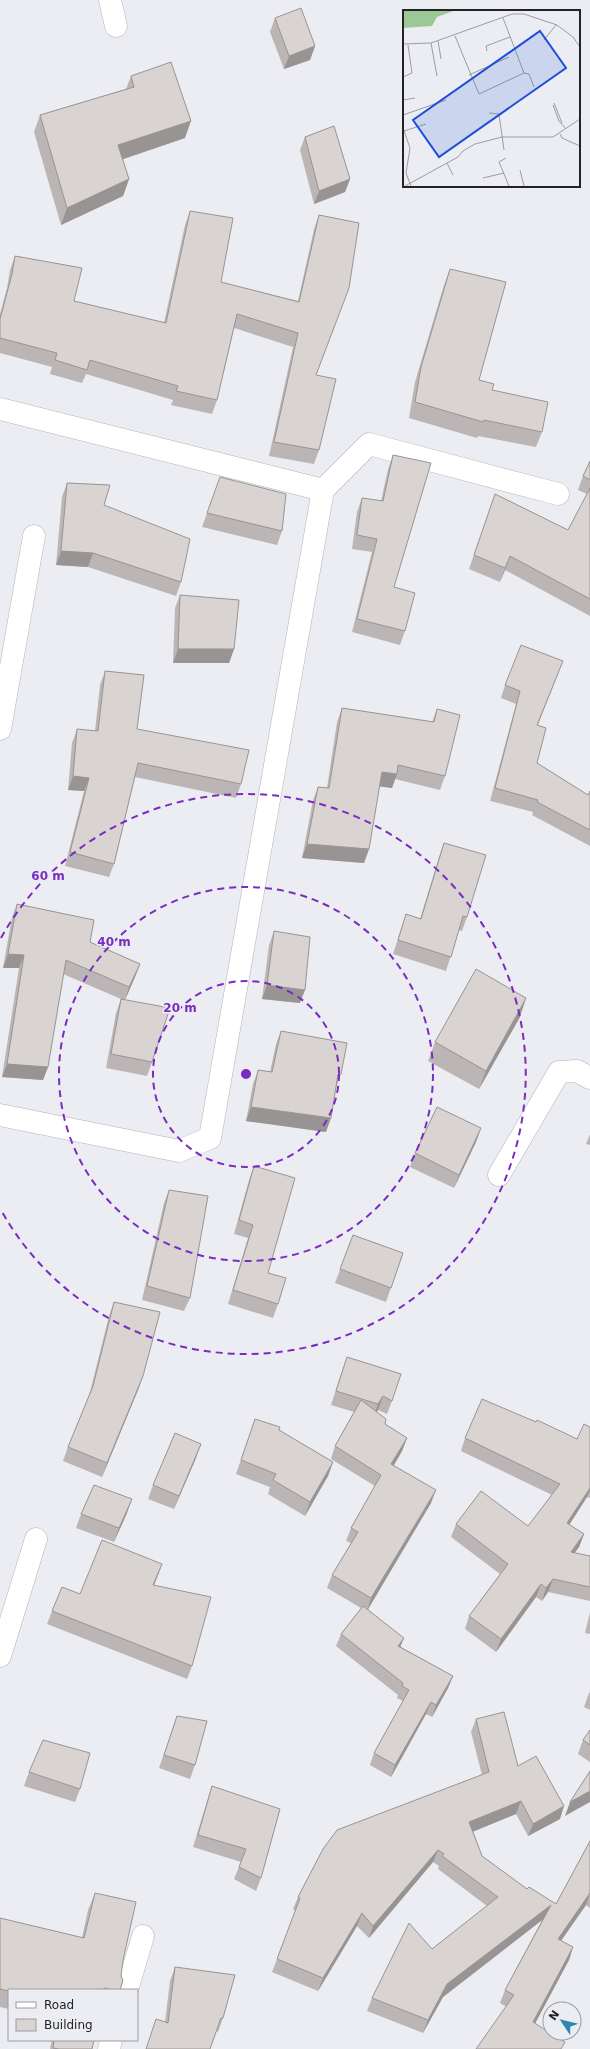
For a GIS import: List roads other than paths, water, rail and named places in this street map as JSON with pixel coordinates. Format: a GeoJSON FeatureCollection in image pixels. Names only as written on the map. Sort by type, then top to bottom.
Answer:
{"type":"FeatureCollection","features":[{"type":"Feature","properties":{"kind":"street"},"geometry":{"type":"LineString","coordinates":[[110,0],[116,26]]}},
{"type":"Feature","properties":{"kind":"street"},"geometry":{"type":"LineString","coordinates":[[0,409],[323,490]]}},
{"type":"Feature","properties":{"kind":"street"},"geometry":{"type":"LineString","coordinates":[[0,1114],[179,1151],[210,1138],[323,490],[369,444],[558,494]]}},
{"type":"Feature","properties":{"kind":"street"},"geometry":{"type":"LineString","coordinates":[[0,729],[34,536]]}},
{"type":"Feature","properties":{"kind":"street"},"geometry":{"type":"LineString","coordinates":[[499,1175],[559,1072],[577,1071],[590,1078]]}},
{"type":"Feature","properties":{"kind":"street"},"geometry":{"type":"LineString","coordinates":[[0,1656],[36,1539]]}},
{"type":"Feature","properties":{"kind":"street"},"geometry":{"type":"LineString","coordinates":[[127,1989],[143,1936]]}}]}
